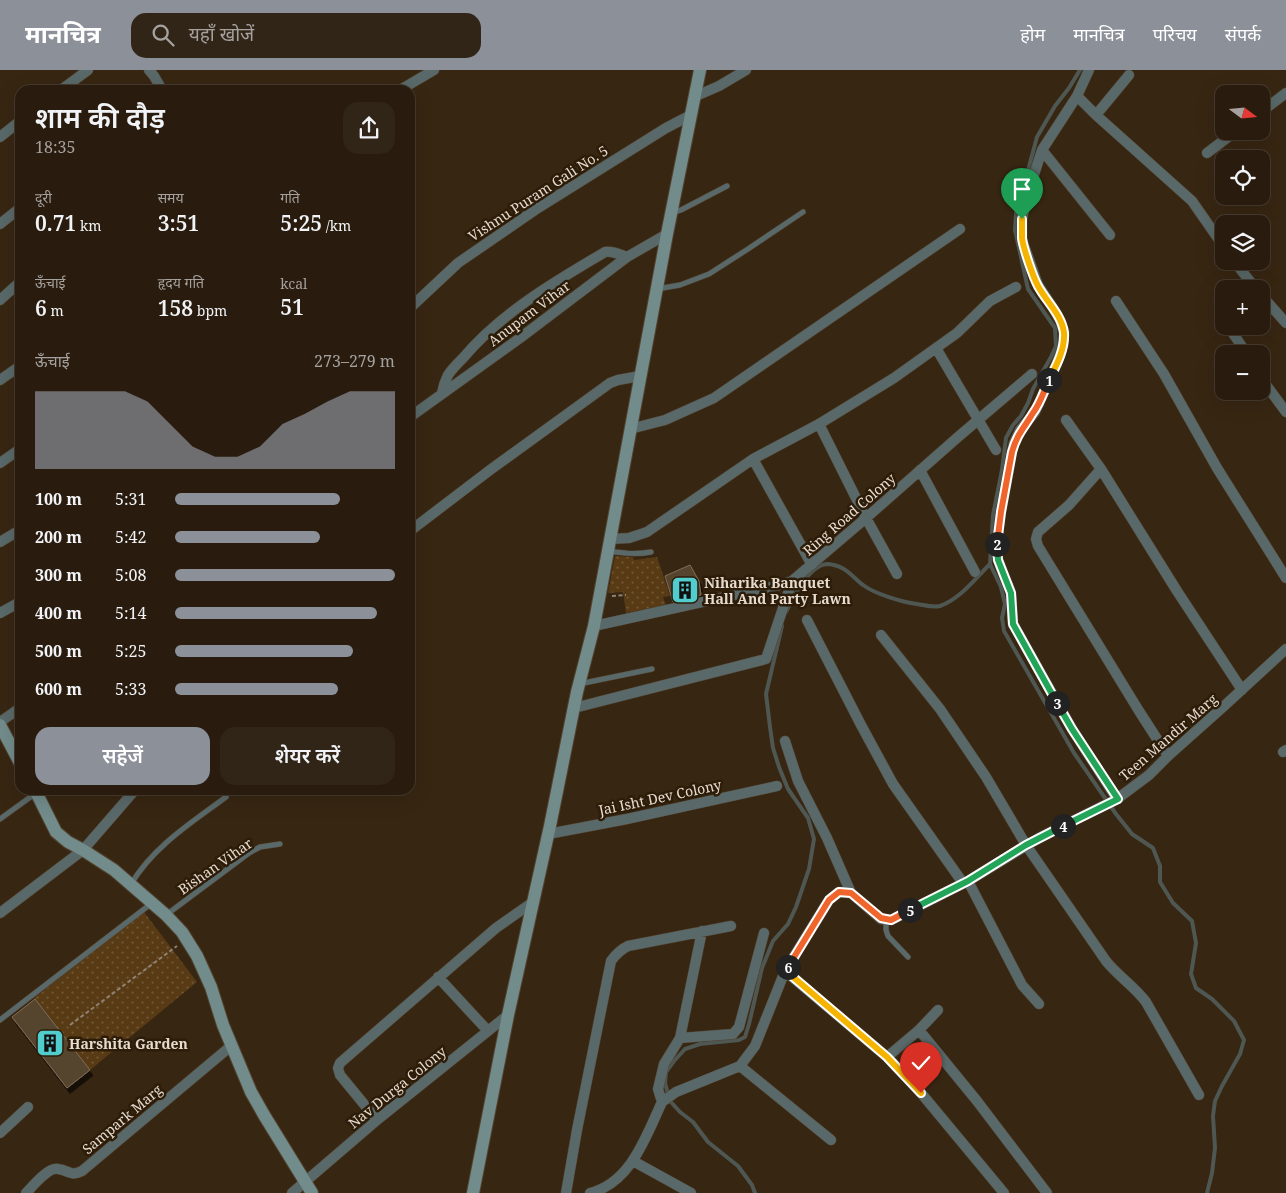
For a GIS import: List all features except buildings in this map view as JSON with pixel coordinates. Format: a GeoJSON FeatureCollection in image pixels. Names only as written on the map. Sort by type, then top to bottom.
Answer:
{"type":"FeatureCollection","features":[{"type":"Feature","properties":{"kind":"street"},"geometry":{"type":"LineString","coordinates":[[68,85],[88,70]]}},
{"type":"Feature","properties":{"kind":"street"},"geometry":{"type":"LineString","coordinates":[[149,70],[159,85]]}},
{"type":"Feature","properties":{"kind":"street"},"geometry":{"type":"LineString","coordinates":[[406,85],[418,74],[434,70]]}},
{"type":"Feature","properties":{"kind":"street"},"geometry":{"type":"LineString","coordinates":[[472,1193],[579,684],[594,626],[671,213],[700,70]]}},
{"type":"Feature","properties":{"kind":"street"},"geometry":{"type":"LineString","coordinates":[[696,96],[719,86],[746,70]]}},
{"type":"Feature","properties":{"kind":"street"},"geometry":{"type":"LineString","coordinates":[[1089,70],[1077,96],[1042,150],[1027,196],[1022,219],[1022,240],[1038,285],[1060,320],[1064,332],[1063,346],[1035,412],[1020,430],[1014,442],[996,547],[998,560],[1011,593],[1013,624],[1112,802]]}},
{"type":"Feature","properties":{"kind":"street"},"geometry":{"type":"LineString","coordinates":[[1096,115],[1128,75]]}},
{"type":"Feature","properties":{"kind":"street"},"geometry":{"type":"LineString","coordinates":[[1270,105],[1286,93]]}},
{"type":"Feature","properties":{"kind":"street"},"geometry":{"type":"LineString","coordinates":[[1077,96],[1192,201],[1215,234]]}},
{"type":"Feature","properties":{"kind":"street","name":"Vishnu Puram Gali No. 5"},"geometry":{"type":"LineString","coordinates":[[415,303],[458,263],[538,208],[691,114]]}},
{"type":"Feature","properties":{"kind":"street"},"geometry":{"type":"LineString","coordinates":[[0,137],[15,125]]}},
{"type":"Feature","properties":{"kind":"street"},"geometry":{"type":"LineString","coordinates":[[1207,153],[1224,140]]}},
{"type":"Feature","properties":{"kind":"street"},"geometry":{"type":"LineString","coordinates":[[1042,150],[1110,235]]}},
{"type":"Feature","properties":{"kind":"street"},"geometry":{"type":"LineString","coordinates":[[0,224],[15,212]]}},
{"type":"Feature","properties":{"kind":"street"},"geometry":{"type":"LineString","coordinates":[[630,430],[665,420],[714,398],[960,229]]}},
{"type":"Feature","properties":{"kind":"street","name":"Anupam Vihar"},"geometry":{"type":"LineString","coordinates":[[415,413],[520,338],[627,257],[667,234]]}},
{"type":"Feature","properties":{"kind":"street"},"geometry":{"type":"LineString","coordinates":[[442,394],[448,374],[477,342],[504,318],[568,274],[605,252],[616,252],[627,257]]}},
{"type":"Feature","properties":{"kind":"street"},"geometry":{"type":"LineString","coordinates":[[1241,270],[1249,280]]}},
{"type":"Feature","properties":{"kind":"street"},"geometry":{"type":"LineString","coordinates":[[0,300],[15,286]]}},
{"type":"Feature","properties":{"kind":"street"},"geometry":{"type":"LineString","coordinates":[[609,545],[647,532],[753,459],[819,424],[894,378],[957,333],[990,301],[1016,287]]}},
{"type":"Feature","properties":{"kind":"street"},"geometry":{"type":"LineString","coordinates":[[1116,301],[1164,374],[1217,468],[1286,578]]}},
{"type":"Feature","properties":{"kind":"street"},"geometry":{"type":"LineString","coordinates":[[1270,305],[1286,323]]}},
{"type":"Feature","properties":{"kind":"street"},"geometry":{"type":"LineString","coordinates":[[936,348],[996,450]]}},
{"type":"Feature","properties":{"kind":"street"},"geometry":{"type":"LineString","coordinates":[[0,380],[15,370]]}},
{"type":"Feature","properties":{"kind":"street","name":"Ring Road Colony"},"geometry":{"type":"LineString","coordinates":[[594,626],[792,581],[1032,374]]}},
{"type":"Feature","properties":{"kind":"street"},"geometry":{"type":"LineString","coordinates":[[415,527],[610,383],[640,376]]}},
{"type":"Feature","properties":{"kind":"street"},"geometry":{"type":"LineString","coordinates":[[1270,390],[1286,412]]}},
{"type":"Feature","properties":{"kind":"street"},"geometry":{"type":"LineString","coordinates":[[1066,420],[1100,469],[1242,690]]}},
{"type":"Feature","properties":{"kind":"street"},"geometry":{"type":"LineString","coordinates":[[819,424],[866,518],[897,574]]}},
{"type":"Feature","properties":{"kind":"street"},"geometry":{"type":"LineString","coordinates":[[0,463],[15,452]]}},
{"type":"Feature","properties":{"kind":"street"},"geometry":{"type":"LineString","coordinates":[[753,459],[812,565]]}},
{"type":"Feature","properties":{"kind":"street"},"geometry":{"type":"LineString","coordinates":[[1100,469],[1069,505],[1038,532],[1036,539],[1038,546],[1168,756]]}},
{"type":"Feature","properties":{"kind":"street"},"geometry":{"type":"LineString","coordinates":[[920,470],[975,572]]}},
{"type":"Feature","properties":{"kind":"street"},"geometry":{"type":"LineString","coordinates":[[0,542],[15,533]]}},
{"type":"Feature","properties":{"kind":"street"},"geometry":{"type":"LineString","coordinates":[[574,708],[766,659],[792,581]]}},
{"type":"Feature","properties":{"kind":"street"},"geometry":{"type":"LineString","coordinates":[[0,613],[15,605]]}},
{"type":"Feature","properties":{"kind":"street"},"geometry":{"type":"LineString","coordinates":[[807,620],[893,784],[965,882],[1022,985],[1039,1004]]}},
{"type":"Feature","properties":{"kind":"street"},"geometry":{"type":"LineString","coordinates":[[881,635],[940,708],[986,777],[1026,845],[1106,961],[1146,1002],[1199,1095]]}},
{"type":"Feature","properties":{"kind":"street","name":"Teen Mandir Marg"},"geometry":{"type":"LineString","coordinates":[[886,920],[891,920],[965,882],[1026,845],[1112,802],[1149,775],[1286,651]]}},
{"type":"Feature","properties":{"kind":"street"},"geometry":{"type":"LineString","coordinates":[[15,712],[0,724],[15,752]]}},
{"type":"Feature","properties":{"kind":"street"},"geometry":{"type":"LineString","coordinates":[[785,741],[798,781],[827,838],[851,893],[886,920]]}},
{"type":"Feature","properties":{"kind":"street","name":"Jai Isht Dev Colony"},"geometry":{"type":"LineString","coordinates":[[548,834],[627,819],[776,786]]}},
{"type":"Feature","properties":{"kind":"street"},"geometry":{"type":"LineString","coordinates":[[37,795],[56,832],[68,842],[114,870],[166,915],[182,932],[197,956],[251,1092],[312,1193]]}},
{"type":"Feature","properties":{"kind":"street"},"geometry":{"type":"LineString","coordinates":[[0,912],[83,850],[131,795]]}},
{"type":"Feature","properties":{"kind":"street"},"geometry":{"type":"LineString","coordinates":[[590,1193],[600,1191],[616,1180],[633,1161],[663,1100],[676,1092],[740,1066],[754,1046],[786,971],[829,900],[839,892],[851,893]]}},
{"type":"Feature","properties":{"kind":"street"},"geometry":{"type":"LineString","coordinates":[[377,1120],[340,1075],[338,1068],[340,1063],[496,928],[533,902]]}},
{"type":"Feature","properties":{"kind":"street"},"geometry":{"type":"LineString","coordinates":[[566,1193],[611,961],[621,949],[628,946],[731,926]]}},
{"type":"Feature","properties":{"kind":"street"},"geometry":{"type":"LineString","coordinates":[[663,1100],[658,1090],[664,1064],[680,1038],[702,931]]}},
{"type":"Feature","properties":{"kind":"street"},"geometry":{"type":"LineString","coordinates":[[680,1038],[733,1034],[739,1026],[764,933]]}},
{"type":"Feature","properties":{"kind":"street"},"geometry":{"type":"LineString","coordinates":[[786,971],[887,1057],[921,1093],[1004,1193]]}},
{"type":"Feature","properties":{"kind":"street"},"geometry":{"type":"LineString","coordinates":[[438,977],[488,1031]]}},
{"type":"Feature","properties":{"kind":"street"},"geometry":{"type":"LineString","coordinates":[[887,1057],[919,1030],[938,1010]]}},
{"type":"Feature","properties":{"kind":"street","name":"Nav Durga Colony"},"geometry":{"type":"LineString","coordinates":[[292,1193],[377,1120],[508,1015]]}},
{"type":"Feature","properties":{"kind":"street"},"geometry":{"type":"LineString","coordinates":[[919,1030],[977,1101],[1046,1193]]}},
{"type":"Feature","properties":{"kind":"street","name":"Sampark Marg"},"geometry":{"type":"LineString","coordinates":[[26,1193],[52,1169],[76,1174],[82,1171],[232,1046]]}},
{"type":"Feature","properties":{"kind":"street"},"geometry":{"type":"LineString","coordinates":[[740,1066],[831,1140]]}},
{"type":"Feature","properties":{"kind":"street"},"geometry":{"type":"LineString","coordinates":[[0,1133],[28,1107]]}},
{"type":"Feature","properties":{"kind":"street"},"geometry":{"type":"LineString","coordinates":[[633,1161],[692,1193]]}},
{"type":"Feature","properties":{"kind":"lane"},"geometry":{"type":"LineString","coordinates":[[671,213],[681,210],[727,186]]}},
{"type":"Feature","properties":{"kind":"lane"},"geometry":{"type":"LineString","coordinates":[[657,289],[680,285],[709,274],[803,212]]}},
{"type":"Feature","properties":{"kind":"lane"},"geometry":{"type":"LineString","coordinates":[[609,545],[626,554],[651,552]]}},
{"type":"Feature","properties":{"kind":"lane"},"geometry":{"type":"LineString","coordinates":[[579,684],[652,668]]}},
{"type":"Feature","properties":{"kind":"lane"},"geometry":{"type":"LineString","coordinates":[[0,819],[31,795]]}},
{"type":"Feature","properties":{"kind":"lane"},"geometry":{"type":"LineString","coordinates":[[131,884],[139,871],[172,837],[226,797]]}},
{"type":"Feature","properties":{"kind":"lane","name":"Bishan Vihar"},"geometry":{"type":"LineString","coordinates":[[166,915],[249,853],[260,847],[280,844]]}},
{"type":"Feature","properties":{"kind":"lane"},"geometry":{"type":"LineString","coordinates":[[0,1020],[152,903]]}},
{"type":"Feature","properties":{"kind":"lane"},"geometry":{"type":"LineString","coordinates":[[886,920],[888,936],[908,957]]}},
{"type":"Feature","properties":{"kind":"path"},"geometry":{"type":"LineString","coordinates":[[70,1025],[186,939]]}},
{"type":"Feature","properties":{"kind":"shaded area"},"geometry":{"type":"Polygon","coordinates":[[[615,556],[633,557],[634,560],[657,557],[670,596],[663,597],[666,605],[626,613],[623,592],[608,593],[615,556]]]}},
{"type":"Feature","properties":{"kind":"shaded area"},"geometry":{"type":"Polygon","coordinates":[[[144,912],[197,982],[90,1070],[34,998],[144,912]]]}},
{"type":"Feature","properties":{"kind":"waterway"},"geometry":{"type":"LineString","coordinates":[[786,612],[802,583],[814,570],[827,564],[842,568],[863,585],[881,594],[934,607],[954,599],[990,564],[993,515],[1006,438],[1013,425],[1021,416],[1056,346],[1055,328],[1028,289],[1015,230],[1018,200],[1037,137],[1055,106],[1080,70]]}},
{"type":"Feature","properties":{"kind":"waterway"},"geometry":{"type":"LineString","coordinates":[[990,564],[1001,587],[1005,604],[1002,618],[1004,631],[1074,753],[1132,834],[1153,848],[1160,866],[1160,882],[1173,903],[1192,921],[1196,943],[1191,974],[1196,988],[1212,999],[1234,1021],[1244,1040],[1240,1054],[1215,1101],[1213,1116],[1215,1148],[1207,1193]]}},
{"type":"Feature","properties":{"kind":"waterway"},"geometry":{"type":"LineString","coordinates":[[755,1193],[752,1185],[738,1166],[708,1142],[693,1122],[670,1101],[665,1083],[666,1072],[685,1049],[700,1044],[739,1040],[745,1037],[762,968],[773,941],[788,924],[809,869],[814,839],[808,818],[788,789],[779,767],[773,748],[766,694],[782,626]]}},
{"type":"Feature","properties":{"kind":"place","name":"Niharika Banquet Hall And Party Lawn"},"geometry":{"type":"Point","coordinates":[685,590]}},
{"type":"Feature","properties":{"kind":"place","name":"Harshita Garden"},"geometry":{"type":"Point","coordinates":[50,1043]}},
{"type":"Feature","properties":{"kind":"route"},"geometry":{"type":"LineString","coordinates":[[921,1093],[887,1057],[786,971],[829,900],[839,892],[851,893],[881,918],[891,920],[968,881],[1039,838],[1118,799],[1072,729],[1013,624],[1011,593],[998,560],[996,547],[1014,442],[1020,430],[1035,412],[1057,363],[1063,346],[1064,332],[1060,320],[1038,285],[1031,267],[1022,240],[1022,219]]}}]}
